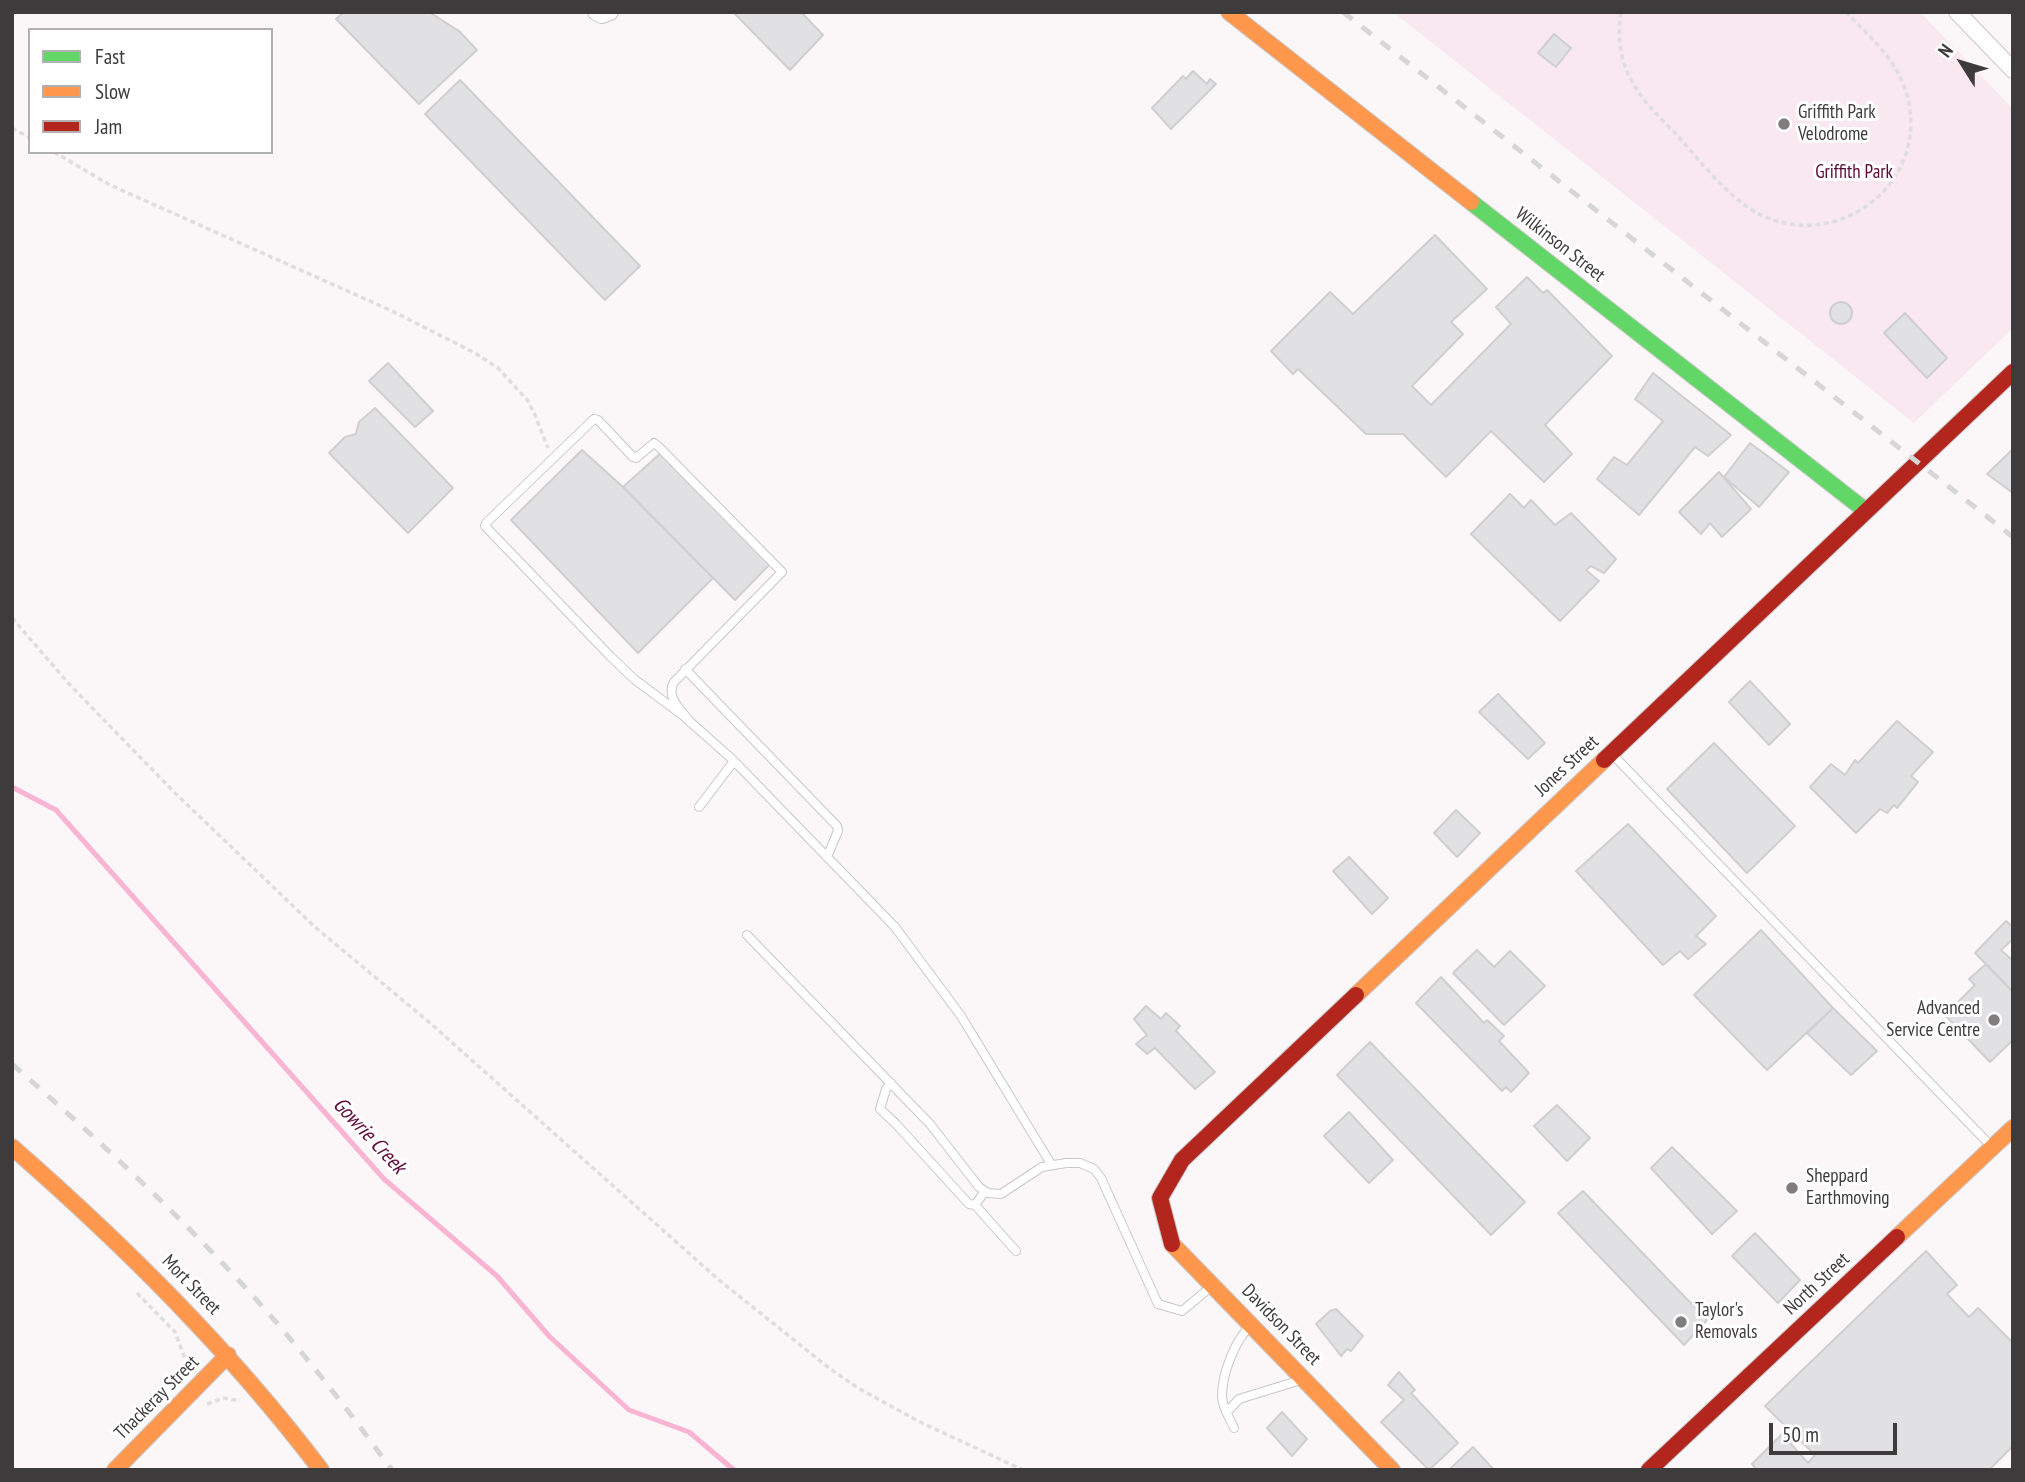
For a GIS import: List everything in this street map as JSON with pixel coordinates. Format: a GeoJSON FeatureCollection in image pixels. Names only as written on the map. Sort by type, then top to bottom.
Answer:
{"type":"FeatureCollection","features":[{"type":"Feature","properties":{"kind":"street"},"geometry":{"type":"LineString","coordinates":[[596,12],[603,15],[610,12]]}},
{"type":"Feature","properties":{"kind":"street","name":"Wilkinson Street"},"geometry":{"type":"LineString","coordinates":[[1229,12],[1866,511]]}},
{"type":"Feature","properties":{"kind":"street"},"geometry":{"type":"LineString","coordinates":[[1957,12],[2013,70]]}},
{"type":"Feature","properties":{"kind":"street","name":"Jones Street"},"geometry":{"type":"LineString","coordinates":[[1160,1198],[1182,1160],[2013,372]]}},
{"type":"Feature","properties":{"kind":"street","name":"North Street"},"geometry":{"type":"LineString","coordinates":[[1649,1470],[2013,1128]]}},
{"type":"Feature","properties":{"kind":"street","name":"Mort Street"},"geometry":{"type":"LineString","coordinates":[[12,1147],[153,1275],[289,1425],[321,1470]]}},
{"type":"Feature","properties":{"kind":"street","name":"Davidson Street"},"geometry":{"type":"LineString","coordinates":[[1160,1198],[1172,1244],[1392,1470]]}},
{"type":"Feature","properties":{"kind":"street","name":"Thackeray Street"},"geometry":{"type":"LineString","coordinates":[[115,1470],[228,1355]]}},
{"type":"Feature","properties":{"kind":"lane"},"geometry":{"type":"LineString","coordinates":[[691,723],[671,694],[670,688],[685,669],[782,572],[654,443],[636,458],[633,457],[594,419],[485,526],[634,679],[691,723],[734,761],[895,927],[940,986],[991,1063],[1051,1164]]}},
{"type":"Feature","properties":{"kind":"lane"},"geometry":{"type":"LineString","coordinates":[[685,669],[837,826],[838,831],[827,857]]}},
{"type":"Feature","properties":{"kind":"lane"},"geometry":{"type":"LineString","coordinates":[[1611,753],[1992,1147]]}},
{"type":"Feature","properties":{"kind":"lane"},"geometry":{"type":"LineString","coordinates":[[699,807],[734,761]]}},
{"type":"Feature","properties":{"kind":"lane"},"geometry":{"type":"LineString","coordinates":[[747,935],[930,1124],[979,1187],[1001,1194],[1051,1164],[1080,1163],[1094,1169],[1101,1178],[1158,1304],[1182,1311],[1213,1286]]}},
{"type":"Feature","properties":{"kind":"lane"},"geometry":{"type":"LineString","coordinates":[[891,1083],[886,1089],[880,1109],[962,1198],[975,1205],[1016,1251]]}},
{"type":"Feature","properties":{"kind":"lane"},"geometry":{"type":"LineString","coordinates":[[975,1205],[985,1191]]}},
{"type":"Feature","properties":{"kind":"lane"},"geometry":{"type":"LineString","coordinates":[[1234,1428],[1222,1398],[1224,1377],[1234,1351],[1251,1325]]}},
{"type":"Feature","properties":{"kind":"lane"},"geometry":{"type":"LineString","coordinates":[[1227,1412],[1239,1399],[1303,1378]]}},
{"type":"Feature","properties":{"kind":"path"},"geometry":{"type":"LineString","coordinates":[[1621,12],[1619,44],[1622,61],[1636,91],[1647,104],[1745,205],[1776,221],[1809,226],[1843,219],[1872,202],[1895,177],[1908,145],[1910,111],[1902,78],[1883,51],[1846,12]]}},
{"type":"Feature","properties":{"kind":"path"},"geometry":{"type":"LineString","coordinates":[[12,128],[28,137]]}},
{"type":"Feature","properties":{"kind":"path"},"geometry":{"type":"LineString","coordinates":[[57,154],[110,185],[390,310],[475,353],[498,368],[528,401],[541,428],[551,460]]}},
{"type":"Feature","properties":{"kind":"path"},"geometry":{"type":"LineString","coordinates":[[12,618],[88,703],[175,793],[296,909],[430,1023],[719,1280],[858,1388],[919,1422],[1023,1470]]}},
{"type":"Feature","properties":{"kind":"path"},"geometry":{"type":"LineString","coordinates":[[136,1292],[175,1332],[208,1405],[224,1398],[240,1401]]}},
{"type":"Feature","properties":{"kind":"green space","name":"Griffith Park"},"geometry":{"type":"Polygon","coordinates":[[[1393,12],[1920,12],[2013,109],[2013,328],[1914,423],[1393,12]]]}},
{"type":"Feature","properties":{"kind":"building"},"geometry":{"type":"Polygon","coordinates":[[[344,12],[429,12],[459,31],[477,50],[419,104],[336,19],[344,12]]]}},
{"type":"Feature","properties":{"kind":"building"},"geometry":{"type":"Polygon","coordinates":[[[801,12],[823,35],[790,70],[734,13],[801,12]]]}},
{"type":"Feature","properties":{"kind":"building"},"geometry":{"type":"Polygon","coordinates":[[[1554,34],[1571,48],[1556,67],[1538,53],[1554,34]]]}},
{"type":"Feature","properties":{"kind":"building"},"geometry":{"type":"Polygon","coordinates":[[[1193,71],[1207,84],[1210,79],[1216,84],[1171,129],[1152,108],[1183,76],[1186,79],[1193,71]]]}},
{"type":"Feature","properties":{"kind":"building"},"geometry":{"type":"Polygon","coordinates":[[[460,80],[640,266],[605,300],[425,114],[460,80]]]}},
{"type":"Feature","properties":{"kind":"building"},"geometry":{"type":"Polygon","coordinates":[[[1435,235],[1487,289],[1451,322],[1463,334],[1412,386],[1431,405],[1511,324],[1496,307],[1527,277],[1543,293],[1547,290],[1612,356],[1545,425],[1572,454],[1544,482],[1491,431],[1446,477],[1403,434],[1366,434],[1298,369],[1293,374],[1271,351],[1330,292],[1353,314],[1435,235]]]}},
{"type":"Feature","properties":{"kind":"building"},"geometry":{"type":"Polygon","coordinates":[[[1841,302],[1849,305],[1852,313],[1849,321],[1841,324],[1833,321],[1830,313],[1833,305],[1841,302]]]}},
{"type":"Feature","properties":{"kind":"building"},"geometry":{"type":"Polygon","coordinates":[[[1905,313],[1947,358],[1927,378],[1884,333],[1905,313]]]}},
{"type":"Feature","properties":{"kind":"building"},"geometry":{"type":"Polygon","coordinates":[[[388,363],[433,411],[415,427],[369,381],[388,363]]]}},
{"type":"Feature","properties":{"kind":"building"},"geometry":{"type":"Polygon","coordinates":[[[1653,373],[1731,435],[1708,456],[1695,447],[1639,515],[1597,479],[1614,457],[1627,465],[1663,421],[1635,399],[1653,373]]]}},
{"type":"Feature","properties":{"kind":"building"},"geometry":{"type":"Polygon","coordinates":[[[375,408],[453,488],[408,533],[329,453],[345,437],[356,434],[359,422],[375,408]]]}},
{"type":"Feature","properties":{"kind":"building"},"geometry":{"type":"Polygon","coordinates":[[[1750,443],[1789,472],[1759,507],[1724,477],[1750,443]]]}},
{"type":"Feature","properties":{"kind":"building"},"geometry":{"type":"Polygon","coordinates":[[[2013,449],[2013,493],[1987,474],[2013,449]]]}},
{"type":"Feature","properties":{"kind":"building"},"geometry":{"type":"Polygon","coordinates":[[[582,450],[623,487],[713,578],[638,653],[511,520],[582,450]]]}},
{"type":"Feature","properties":{"kind":"building"},"geometry":{"type":"Polygon","coordinates":[[[663,451],[771,563],[735,600],[623,487],[663,451]]]}},
{"type":"Feature","properties":{"kind":"building"},"geometry":{"type":"Polygon","coordinates":[[[1719,472],[1751,509],[1722,537],[1710,523],[1701,534],[1679,512],[1719,472]]]}},
{"type":"Feature","properties":{"kind":"building"},"geometry":{"type":"Polygon","coordinates":[[[1510,494],[1524,508],[1531,500],[1555,525],[1571,513],[1616,559],[1604,573],[1591,566],[1586,570],[1599,581],[1560,621],[1471,534],[1510,494]]]}},
{"type":"Feature","properties":{"kind":"building"},"geometry":{"type":"Polygon","coordinates":[[[1750,681],[1790,724],[1769,745],[1729,702],[1750,681]]]}},
{"type":"Feature","properties":{"kind":"building"},"geometry":{"type":"Polygon","coordinates":[[[1498,694],[1545,743],[1528,759],[1479,712],[1498,694]]]}},
{"type":"Feature","properties":{"kind":"building"},"geometry":{"type":"Polygon","coordinates":[[[1897,721],[1933,752],[1911,776],[1918,782],[1897,808],[1894,805],[1887,813],[1880,809],[1856,833],[1810,787],[1831,764],[1845,775],[1855,760],[1858,763],[1897,721]]]}},
{"type":"Feature","properties":{"kind":"building"},"geometry":{"type":"Polygon","coordinates":[[[1714,743],[1795,826],[1747,873],[1667,789],[1714,743]]]}},
{"type":"Feature","properties":{"kind":"building"},"geometry":{"type":"Polygon","coordinates":[[[1456,810],[1480,833],[1457,857],[1434,833],[1456,810]]]}},
{"type":"Feature","properties":{"kind":"building"},"geometry":{"type":"Polygon","coordinates":[[[1628,824],[1716,916],[1696,936],[1706,944],[1688,959],[1680,951],[1663,965],[1576,871],[1628,824]]]}},
{"type":"Feature","properties":{"kind":"building"},"geometry":{"type":"Polygon","coordinates":[[[1349,857],[1388,898],[1372,914],[1333,871],[1349,857]]]}},
{"type":"Feature","properties":{"kind":"building"},"geometry":{"type":"Polygon","coordinates":[[[2006,921],[2013,927],[2013,939],[2001,950],[2013,961],[2013,992],[1975,953],[2006,921]]]}},
{"type":"Feature","properties":{"kind":"building"},"geometry":{"type":"Polygon","coordinates":[[[1761,930],[1833,1008],[1767,1070],[1694,995],[1761,930]]]}},
{"type":"Feature","properties":{"kind":"building"},"geometry":{"type":"Polygon","coordinates":[[[1477,950],[1494,967],[1510,951],[1545,986],[1504,1025],[1453,973],[1477,950]]]}},
{"type":"Feature","properties":{"kind":"building"},"geometry":{"type":"Polygon","coordinates":[[[1986,964],[2013,992],[2013,1040],[1990,1062],[1945,1015],[1975,985],[1969,979],[1986,964]]]}},
{"type":"Feature","properties":{"kind":"building"},"geometry":{"type":"Polygon","coordinates":[[[1441,977],[1484,1023],[1487,1020],[1504,1036],[1499,1041],[1529,1073],[1511,1092],[1506,1087],[1502,1091],[1416,1003],[1441,977]]]}},
{"type":"Feature","properties":{"kind":"building"},"geometry":{"type":"Polygon","coordinates":[[[1146,1006],[1161,1019],[1166,1013],[1180,1026],[1176,1031],[1215,1072],[1195,1089],[1155,1048],[1147,1054],[1136,1044],[1147,1035],[1134,1019],[1146,1006]]]}},
{"type":"Feature","properties":{"kind":"building"},"geometry":{"type":"Polygon","coordinates":[[[1833,1008],[1877,1051],[1851,1075],[1807,1033],[1833,1008]]]}},
{"type":"Feature","properties":{"kind":"building"},"geometry":{"type":"Polygon","coordinates":[[[1370,1042],[1525,1202],[1491,1235],[1337,1075],[1370,1042]]]}},
{"type":"Feature","properties":{"kind":"building"},"geometry":{"type":"Polygon","coordinates":[[[1557,1105],[1590,1138],[1567,1161],[1534,1126],[1557,1105]]]}},
{"type":"Feature","properties":{"kind":"building"},"geometry":{"type":"Polygon","coordinates":[[[1349,1112],[1393,1160],[1369,1183],[1324,1136],[1349,1112]]]}},
{"type":"Feature","properties":{"kind":"building"},"geometry":{"type":"Polygon","coordinates":[[[1672,1147],[1737,1211],[1712,1234],[1651,1168],[1672,1147]]]}},
{"type":"Feature","properties":{"kind":"building"},"geometry":{"type":"Polygon","coordinates":[[[1583,1191],[1707,1320],[1684,1345],[1558,1213],[1583,1191]]]}},
{"type":"Feature","properties":{"kind":"building"},"geometry":{"type":"Polygon","coordinates":[[[1755,1233],[1800,1280],[1778,1303],[1732,1256],[1755,1233]]]}},
{"type":"Feature","properties":{"kind":"building"},"geometry":{"type":"Polygon","coordinates":[[[1926,1251],[1957,1285],[1947,1294],[1969,1317],[1978,1308],[2013,1343],[2013,1446],[1989,1470],[1757,1470],[1752,1464],[1782,1434],[1808,1463],[1815,1455],[1765,1406],[1926,1251]]]}},
{"type":"Feature","properties":{"kind":"building"},"geometry":{"type":"Polygon","coordinates":[[[1336,1309],[1363,1336],[1351,1351],[1347,1349],[1341,1356],[1316,1324],[1336,1309]]]}},
{"type":"Feature","properties":{"kind":"building"},"geometry":{"type":"Polygon","coordinates":[[[1399,1372],[1415,1390],[1411,1393],[1458,1443],[1429,1470],[1381,1422],[1404,1400],[1388,1385],[1399,1372]]]}},
{"type":"Feature","properties":{"kind":"building"},"geometry":{"type":"Polygon","coordinates":[[[1282,1412],[1307,1439],[1292,1456],[1267,1428],[1282,1412]]]}},
{"type":"Feature","properties":{"kind":"building"},"geometry":{"type":"Polygon","coordinates":[[[1473,1447],[1494,1470],[1449,1470],[1473,1447]]]}},
{"type":"Feature","properties":{"kind":"waterway","name":"Gowrie Creek"},"geometry":{"type":"LineString","coordinates":[[12,787],[56,810],[384,1179],[497,1276],[549,1336],[629,1410],[689,1432],[734,1470]]}},
{"type":"Feature","properties":{"kind":"railway"},"geometry":{"type":"LineString","coordinates":[[1343,12],[2013,537]]}},
{"type":"Feature","properties":{"kind":"railway"},"geometry":{"type":"LineString","coordinates":[[12,1064],[130,1171],[242,1284],[320,1375],[392,1470]]}},
{"type":"Feature","properties":{"kind":"traffic: fast"},"geometry":{"type":"LineString","coordinates":[[1471,202],[1866,511]]}},
{"type":"Feature","properties":{"kind":"traffic: slow"},"geometry":{"type":"LineString","coordinates":[[1229,12],[1471,202]]}},
{"type":"Feature","properties":{"kind":"traffic: slow"},"geometry":{"type":"LineString","coordinates":[[1356,995],[1604,760]]}},
{"type":"Feature","properties":{"kind":"traffic: slow"},"geometry":{"type":"LineString","coordinates":[[1897,1237],[2013,1128]]}},
{"type":"Feature","properties":{"kind":"traffic: slow"},"geometry":{"type":"LineString","coordinates":[[12,1147],[95,1222],[175,1301],[250,1383],[321,1470]]}},
{"type":"Feature","properties":{"kind":"traffic: slow"},"geometry":{"type":"LineString","coordinates":[[1172,1244],[1392,1470]]}},
{"type":"Feature","properties":{"kind":"traffic: slow"},"geometry":{"type":"LineString","coordinates":[[115,1470],[228,1355]]}},
{"type":"Feature","properties":{"kind":"traffic: jam"},"geometry":{"type":"LineString","coordinates":[[1604,760],[2013,372]]}},
{"type":"Feature","properties":{"kind":"traffic: jam"},"geometry":{"type":"LineString","coordinates":[[1172,1244],[1160,1198],[1182,1160],[1356,995]]}},
{"type":"Feature","properties":{"kind":"traffic: jam"},"geometry":{"type":"LineString","coordinates":[[1649,1470],[1897,1237]]}},
{"type":"Feature","properties":{"kind":"place","name":"Griffith Park Velodrome"},"geometry":{"type":"Point","coordinates":[1784,124]}},
{"type":"Feature","properties":{"kind":"place","name":"Advanced Service Centre"},"geometry":{"type":"Point","coordinates":[1994,1020]}},
{"type":"Feature","properties":{"kind":"place","name":"Sheppard Earthmoving"},"geometry":{"type":"Point","coordinates":[1792,1188]}},
{"type":"Feature","properties":{"kind":"place","name":"Taylor's Removals"},"geometry":{"type":"Point","coordinates":[1681,1322]}}]}
